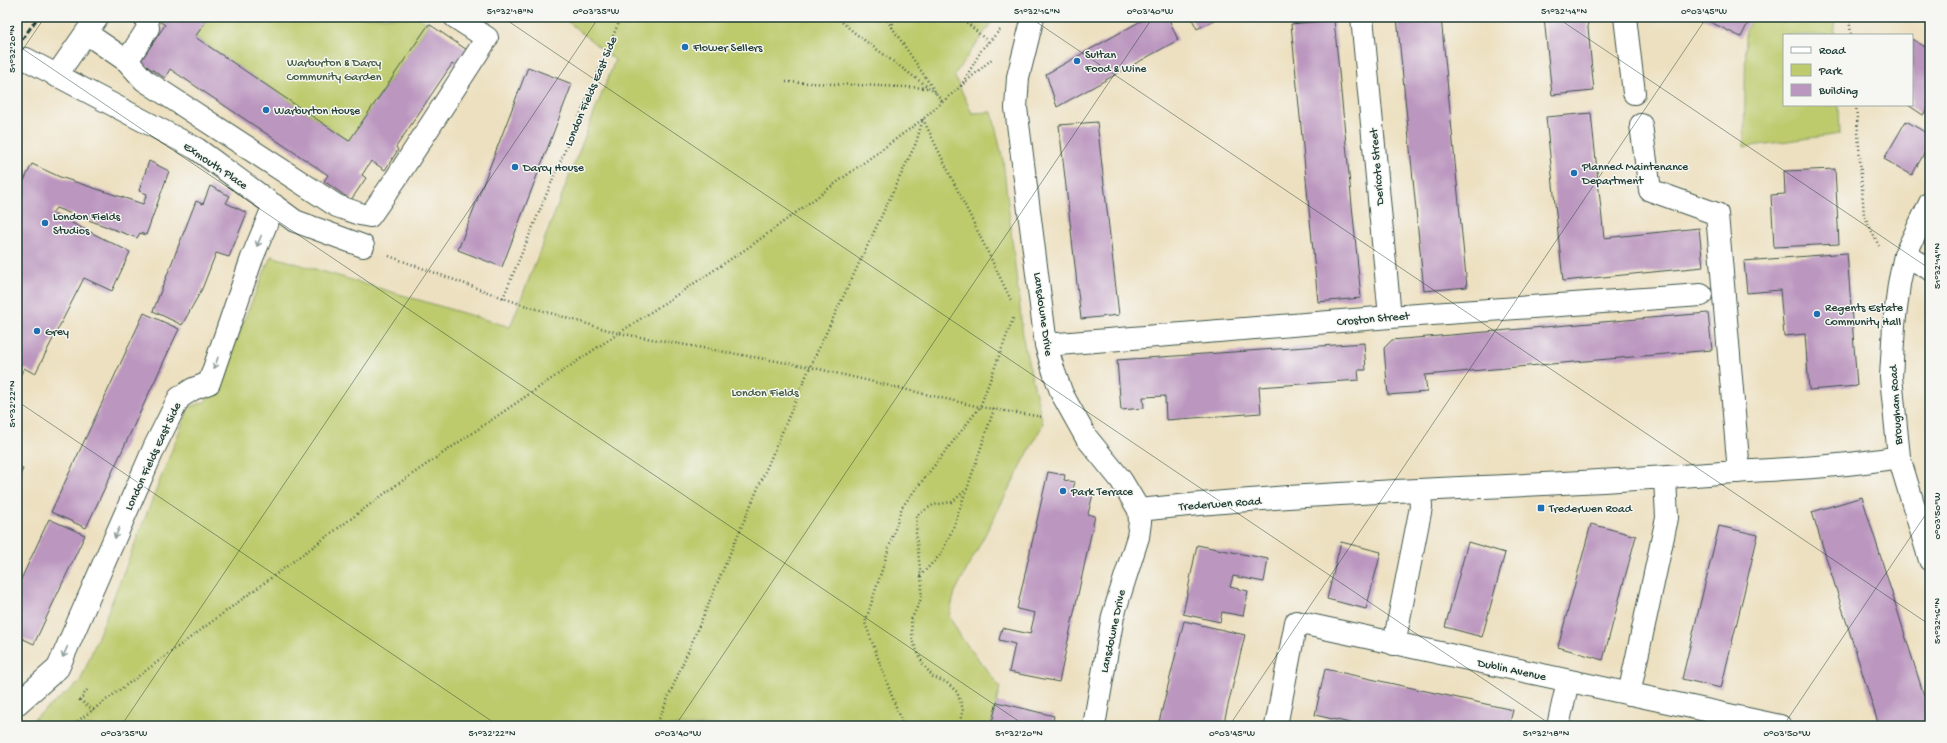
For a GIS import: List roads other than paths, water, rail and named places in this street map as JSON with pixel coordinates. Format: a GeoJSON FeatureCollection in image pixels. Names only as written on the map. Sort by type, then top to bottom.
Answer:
{"type":"FeatureCollection","features":[{"type":"Feature","properties":{"kind":"street"},"geometry":{"type":"LineString","coordinates":[[127,61],[148,28],[146,17]]}},
{"type":"Feature","properties":{"kind":"street"},"geometry":{"type":"LineString","coordinates":[[56,76],[92,25],[144,80],[337,206],[370,216],[487,38],[455,17]]}},
{"type":"Feature","properties":{"kind":"street","name":"Lansdowne Drive"},"geometry":{"type":"LineString","coordinates":[[1033,17],[1018,77],[1016,108],[1046,345],[1062,394],[1086,437],[1121,480],[1139,510],[1140,522],[1138,537],[1113,616],[1094,726]]}},
{"type":"Feature","properties":{"kind":"street","name":"Dericote Street"},"geometry":{"type":"LineString","coordinates":[[1362,17],[1390,317]]}},
{"type":"Feature","properties":{"kind":"street"},"geometry":{"type":"LineString","coordinates":[[1625,17],[1634,93]]}},
{"type":"Feature","properties":{"kind":"street","name":"Exmouth Place"},"geometry":{"type":"LineString","coordinates":[[26,59],[196,149],[274,204],[295,221],[363,246]]}},
{"type":"Feature","properties":{"kind":"street"},"geometry":{"type":"LineString","coordinates":[[1641,125],[1650,190],[1717,214],[1739,472]]}},
{"type":"Feature","properties":{"kind":"street","name":"Brougham Road"},"geometry":{"type":"LineString","coordinates":[[1929,555],[1899,457],[1891,377],[1894,325],[1899,284],[1905,255],[1930,203]]}},
{"type":"Feature","properties":{"kind":"street","name":"London Fields East Side"},"geometry":{"type":"LineString","coordinates":[[17,704],[58,668],[155,446],[179,398],[193,389],[209,383],[252,258],[274,204]]}},
{"type":"Feature","properties":{"kind":"street"},"geometry":{"type":"LineString","coordinates":[[1905,255],[1930,269]]}},
{"type":"Feature","properties":{"kind":"street","name":"Croston Street"},"geometry":{"type":"LineString","coordinates":[[1046,345],[1390,317],[1701,295]]}},
{"type":"Feature","properties":{"kind":"street","name":"Trederwen Road"},"geometry":{"type":"LineString","coordinates":[[1139,510],[1200,504],[1420,490],[1665,478],[1859,463],[1899,457]]}},
{"type":"Feature","properties":{"kind":"street"},"geometry":{"type":"LineString","coordinates":[[1629,694],[1667,518],[1665,478]]}},
{"type":"Feature","properties":{"kind":"street"},"geometry":{"type":"LineString","coordinates":[[1394,644],[1421,507],[1420,490]]}},
{"type":"Feature","properties":{"kind":"street","name":"Dublin Avenue"},"geometry":{"type":"LineString","coordinates":[[1276,726],[1296,622],[1780,726]]}},
{"type":"Feature","properties":{"kind":"street"},"geometry":{"type":"LineString","coordinates":[[1558,726],[1568,680]]}},
{"type":"Feature","properties":{"kind":"railway"},"geometry":{"type":"LineString","coordinates":[[17,47],[38,17]]}},
{"type":"Feature","properties":{"kind":"place","name":"Flower Sellers"},"geometry":{"type":"Point","coordinates":[685,47]}},
{"type":"Feature","properties":{"kind":"place","name":"Sultan Food & Wine"},"geometry":{"type":"Point","coordinates":[1077,61]}},
{"type":"Feature","properties":{"kind":"place","name":"Warburton House"},"geometry":{"type":"Point","coordinates":[266,110]}},
{"type":"Feature","properties":{"kind":"place","name":"Darcy House"},"geometry":{"type":"Point","coordinates":[515,167]}},
{"type":"Feature","properties":{"kind":"place","name":"Planned Maintenance Department"},"geometry":{"type":"Point","coordinates":[1574,173]}},
{"type":"Feature","properties":{"kind":"place","name":"London Fields Studios"},"geometry":{"type":"Point","coordinates":[45,223]}},
{"type":"Feature","properties":{"kind":"place","name":"Regents Estate Community Hall"},"geometry":{"type":"Point","coordinates":[1817,314]}},
{"type":"Feature","properties":{"kind":"place","name":"Grey"},"geometry":{"type":"Point","coordinates":[37,331]}},
{"type":"Feature","properties":{"kind":"place","name":"Park Terrace"},"geometry":{"type":"Point","coordinates":[1063,491]}},
{"type":"Feature","properties":{"kind":"place","name":"Trederwen Road"},"geometry":{"type":"Point","coordinates":[1541,508]}},
{"type":"Feature","properties":{"kind":"park label","name":"Warburton & Darcy Community Garden"},"geometry":{"type":"Point","coordinates":[334,69]}},
{"type":"Feature","properties":{"kind":"park label","name":"London Fields"},"geometry":{"type":"Point","coordinates":[765,392]}}]}
